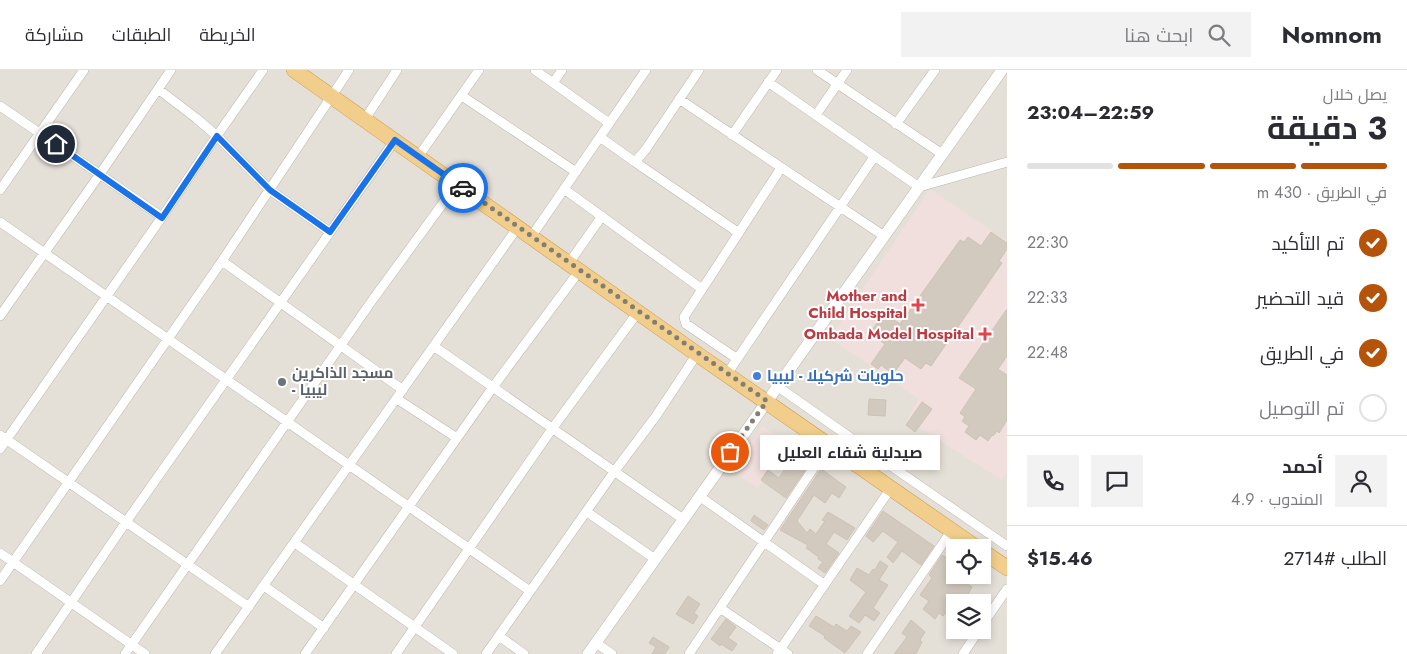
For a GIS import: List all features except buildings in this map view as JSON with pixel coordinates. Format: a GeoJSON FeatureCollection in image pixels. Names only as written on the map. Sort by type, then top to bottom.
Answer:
{"type":"FeatureCollection","features":[{"type":"Feature","properties":{"kind":"highway"},"geometry":{"type":"LineString","coordinates":[[294,70],[697,354],[964,539]]}},
{"type":"Feature","properties":{"kind":"highway"},"geometry":{"type":"LineString","coordinates":[[991,557],[1007,568]]}},
{"type":"Feature","properties":{"kind":"street"},"geometry":{"type":"LineString","coordinates":[[0,190],[84,70]]}},
{"type":"Feature","properties":{"kind":"street"},"geometry":{"type":"LineString","coordinates":[[0,316],[171,70]]}},
{"type":"Feature","properties":{"kind":"street"},"geometry":{"type":"LineString","coordinates":[[0,449],[3,437],[107,296],[263,70]]}},
{"type":"Feature","properties":{"kind":"street"},"geometry":{"type":"LineString","coordinates":[[0,581],[222,261],[349,70]]}},
{"type":"Feature","properties":{"kind":"street"},"geometry":{"type":"LineString","coordinates":[[366,119],[397,70]]}},
{"type":"Feature","properties":{"kind":"street"},"geometry":{"type":"LineString","coordinates":[[418,157],[479,70]]}},
{"type":"Feature","properties":{"kind":"street"},"geometry":{"type":"LineString","coordinates":[[535,70],[609,123]]}},
{"type":"Feature","properties":{"kind":"street"},"geometry":{"type":"LineString","coordinates":[[553,83],[562,70]]}},
{"type":"Feature","properties":{"kind":"street"},"geometry":{"type":"LineString","coordinates":[[215,654],[403,390],[524,232],[564,189],[646,70]]}},
{"type":"Feature","properties":{"kind":"street"},"geometry":{"type":"LineString","coordinates":[[634,162],[646,149],[699,70]]}},
{"type":"Feature","properties":{"kind":"street"},"geometry":{"type":"LineString","coordinates":[[732,135],[777,70]]}},
{"type":"Feature","properties":{"kind":"street"},"geometry":{"type":"LineString","coordinates":[[816,70],[942,154]]}},
{"type":"Feature","properties":{"kind":"street"},"geometry":{"type":"LineString","coordinates":[[816,115],[848,70]]}},
{"type":"Feature","properties":{"kind":"street"},"geometry":{"type":"LineString","coordinates":[[896,124],[935,70]]}},
{"type":"Feature","properties":{"kind":"street"},"geometry":{"type":"LineString","coordinates":[[588,654],[1002,70]]}},
{"type":"Feature","properties":{"kind":"street"},"geometry":{"type":"LineString","coordinates":[[768,82],[919,187],[1007,162]]}},
{"type":"Feature","properties":{"kind":"street"},"geometry":{"type":"LineString","coordinates":[[158,89],[217,136],[270,190],[330,232]]}},
{"type":"Feature","properties":{"kind":"street"},"geometry":{"type":"LineString","coordinates":[[462,96],[576,172]]}},
{"type":"Feature","properties":{"kind":"street"},"geometry":{"type":"LineString","coordinates":[[679,100],[884,236]]}},
{"type":"Feature","properties":{"kind":"street"},"geometry":{"type":"LineString","coordinates":[[0,106],[162,218]]}},
{"type":"Feature","properties":{"kind":"street"},"geometry":{"type":"LineString","coordinates":[[600,138],[739,233]]}},
{"type":"Feature","properties":{"kind":"street"},"geometry":{"type":"LineString","coordinates":[[36,654],[126,522],[395,140]]}},
{"type":"Feature","properties":{"kind":"street"},"geometry":{"type":"LineString","coordinates":[[727,374],[736,358],[874,157]]}},
{"type":"Feature","properties":{"kind":"street"},"geometry":{"type":"LineString","coordinates":[[736,358],[686,324],[684,317],[781,168]]}},
{"type":"Feature","properties":{"kind":"street"},"geometry":{"type":"LineString","coordinates":[[126,654],[340,346],[457,184]]}},
{"type":"Feature","properties":{"kind":"street"},"geometry":{"type":"LineString","coordinates":[[564,189],[702,289]]}},
{"type":"Feature","properties":{"kind":"street"},"geometry":{"type":"LineString","coordinates":[[317,654],[307,651],[493,387],[574,267],[602,216]]}},
{"type":"Feature","properties":{"kind":"street"},"geometry":{"type":"LineString","coordinates":[[0,222],[530,591]]}},
{"type":"Feature","properties":{"kind":"street"},"geometry":{"type":"LineString","coordinates":[[222,261],[403,390]]}},
{"type":"Feature","properties":{"kind":"street"},"geometry":{"type":"LineString","coordinates":[[396,654],[552,428],[638,312]]}},
{"type":"Feature","properties":{"kind":"street"},"geometry":{"type":"LineString","coordinates":[[435,347],[683,519]]}},
{"type":"Feature","properties":{"kind":"street"},"geometry":{"type":"LineString","coordinates":[[486,654],[614,472],[656,416],[697,354]]}},
{"type":"Feature","properties":{"kind":"street"},"geometry":{"type":"LineString","coordinates":[[777,386],[1007,546]]}},
{"type":"Feature","properties":{"kind":"street"},"geometry":{"type":"LineString","coordinates":[[397,399],[457,438]]}},
{"type":"Feature","properties":{"kind":"street"},"geometry":{"type":"LineString","coordinates":[[3,437],[249,607]]}},
{"type":"Feature","properties":{"kind":"street"},"geometry":{"type":"LineString","coordinates":[[689,654],[829,445]]}},
{"type":"Feature","properties":{"kind":"street"},"geometry":{"type":"LineString","coordinates":[[720,608],[782,652],[891,488]]}},
{"type":"Feature","properties":{"kind":"street"},"geometry":{"type":"LineString","coordinates":[[699,496],[825,585]]}},
{"type":"Feature","properties":{"kind":"street"},"geometry":{"type":"LineString","coordinates":[[587,512],[655,559]]}},
{"type":"Feature","properties":{"kind":"street"},"geometry":{"type":"LineString","coordinates":[[867,654],[952,530]]}},
{"type":"Feature","properties":{"kind":"street"},"geometry":{"type":"LineString","coordinates":[[295,543],[453,654]]}},
{"type":"Feature","properties":{"kind":"street"},"geometry":{"type":"LineString","coordinates":[[0,553],[145,654]]}},
{"type":"Feature","properties":{"kind":"street"},"geometry":{"type":"LineString","coordinates":[[264,586],[324,628]]}},
{"type":"Feature","properties":{"kind":"street"},"geometry":{"type":"LineString","coordinates":[[991,612],[1007,589]]}},
{"type":"Feature","properties":{"kind":"street"},"geometry":{"type":"LineString","coordinates":[[498,636],[524,654]]}},
{"type":"Feature","properties":{"kind":"street"},"geometry":{"type":"LineString","coordinates":[[963,654],[973,639]]}},
{"type":"Feature","properties":{"kind":"street"},"geometry":{"type":"LineString","coordinates":[[596,643],[612,654]]}},
{"type":"Feature","properties":{"kind":"shaded area"},"geometry":{"type":"Polygon","coordinates":[[[0,70],[1007,70],[1007,654],[0,654],[0,70]]]}},
{"type":"Feature","properties":{"kind":"shaded area","name":"Mother and Child Hospital"},"geometry":{"type":"Polygon","coordinates":[[[930,189],[1007,241],[1007,472],[1002,480],[907,420],[919,399],[830,338],[930,189]]]}},
{"type":"Feature","properties":{"kind":"shaded area"},"geometry":{"type":"Polygon","coordinates":[[[762,426],[787,443],[758,488],[732,471],[762,426]]]}},
{"type":"Feature","properties":{"kind":"way so far"},"geometry":{"type":"LineString","coordinates":[[463,188],[697,354],[767,401],[730,452]]}},
{"type":"Feature","properties":{"kind":"place","name":"Mother and Child Hospital"},"geometry":{"type":"Point","coordinates":[918,305]}},
{"type":"Feature","properties":{"kind":"place","name":"Ombada Model Hospital"},"geometry":{"type":"Point","coordinates":[985,334]}},
{"type":"Feature","properties":{"kind":"place","name":"حلويات شركيلا - ليبيا"},"geometry":{"type":"Point","coordinates":[757,376]}},
{"type":"Feature","properties":{"kind":"place","name":"مسجد الذاكرين - ليبيا"},"geometry":{"type":"Point","coordinates":[282,382]}},
{"type":"Feature","properties":{"kind":"place","name":"صيدلية شفاء العليل"},"geometry":{"type":"Point","coordinates":[730,452]}},
{"type":"Feature","properties":{"kind":"route"},"geometry":{"type":"LineString","coordinates":[[56,144],[162,218],[217,136],[270,190],[330,232],[395,140],[463,188]]}}]}
